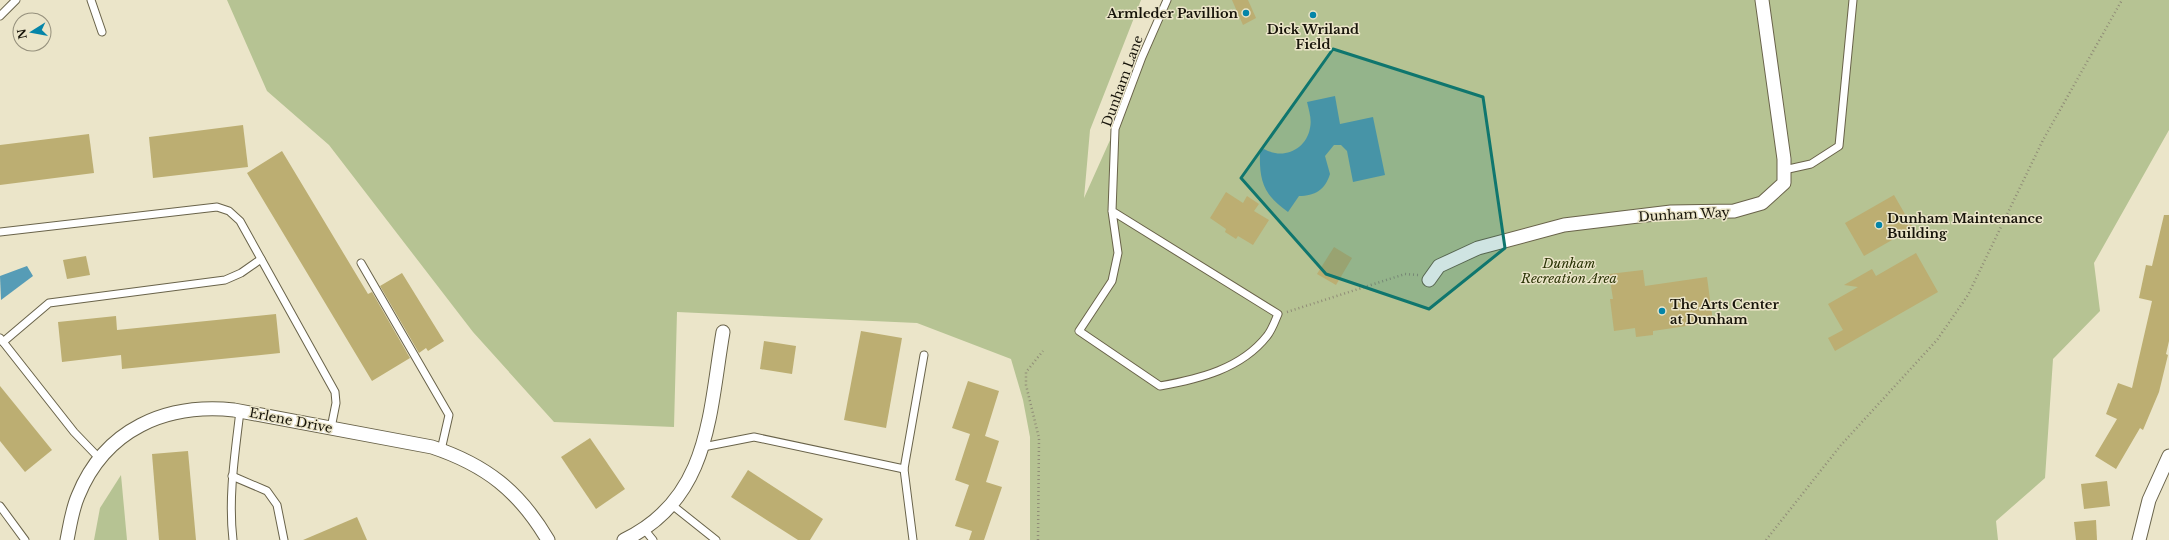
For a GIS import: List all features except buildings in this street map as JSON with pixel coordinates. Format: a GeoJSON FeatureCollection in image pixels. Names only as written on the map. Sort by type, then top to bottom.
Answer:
{"type":"FeatureCollection","features":[{"type":"Feature","properties":{"kind":"street","name":"Dunham Way"},"geometry":{"type":"LineString","coordinates":[[1429,280],[1439,266],[1478,248],[1564,225],[1671,212],[1734,212],[1762,203],[1784,182],[1784,158],[1762,0]]}},
{"type":"Feature","properties":{"kind":"street"},"geometry":{"type":"LineString","coordinates":[[624,540],[644,529],[672,505],[689,481],[703,447],[723,332]]}},
{"type":"Feature","properties":{"kind":"street","name":"Erlene Drive"},"geometry":{"type":"LineString","coordinates":[[67,540],[78,496],[87,476],[114,443],[132,430],[150,420],[191,408],[213,408],[240,411],[440,450],[473,463],[497,479],[513,493],[533,515],[548,540]]}},
{"type":"Feature","properties":{"kind":"street"},"geometry":{"type":"LineString","coordinates":[[2139,540],[2149,500],[2169,456]]}},
{"type":"Feature","properties":{"kind":"lane"},"geometry":{"type":"LineString","coordinates":[[0,16],[16,0]]}},
{"type":"Feature","properties":{"kind":"lane"},"geometry":{"type":"LineString","coordinates":[[91,0],[102,32]]}},
{"type":"Feature","properties":{"kind":"lane","name":"Dunham Lane"},"geometry":{"type":"LineString","coordinates":[[1167,0],[1142,57],[1115,129],[1112,211],[1118,253],[1112,281],[1079,331],[1160,386],[1196,380],[1241,360],[1267,336],[1278,314]]}},
{"type":"Feature","properties":{"kind":"lane"},"geometry":{"type":"LineString","coordinates":[[1784,170],[1811,164],[1839,146],[1853,0]]}},
{"type":"Feature","properties":{"kind":"lane"},"geometry":{"type":"LineString","coordinates":[[0,232],[217,207],[229,211],[240,221],[335,392],[336,403],[331,428]]}},
{"type":"Feature","properties":{"kind":"lane"},"geometry":{"type":"LineString","coordinates":[[1112,211],[1278,314]]}},
{"type":"Feature","properties":{"kind":"lane"},"geometry":{"type":"LineString","coordinates":[[100,459],[74,432],[2,340],[49,303],[225,280],[241,273],[261,259]]}},
{"type":"Feature","properties":{"kind":"lane"},"geometry":{"type":"LineString","coordinates":[[361,263],[449,415],[440,450]]}},
{"type":"Feature","properties":{"kind":"lane"},"geometry":{"type":"LineString","coordinates":[[913,540],[904,469],[924,355]]}},
{"type":"Feature","properties":{"kind":"lane"},"geometry":{"type":"LineString","coordinates":[[233,540],[230,517],[232,476],[240,411]]}},
{"type":"Feature","properties":{"kind":"lane"},"geometry":{"type":"LineString","coordinates":[[703,447],[754,436],[904,469]]}},
{"type":"Feature","properties":{"kind":"lane"},"geometry":{"type":"LineString","coordinates":[[232,476],[267,491],[277,505],[284,540]]}},
{"type":"Feature","properties":{"kind":"lane"},"geometry":{"type":"LineString","coordinates":[[672,505],[716,540]]}},
{"type":"Feature","properties":{"kind":"lane"},"geometry":{"type":"LineString","coordinates":[[0,506],[25,540]]}},
{"type":"Feature","properties":{"kind":"lane"},"geometry":{"type":"LineString","coordinates":[[644,529],[652,540]]}},
{"type":"Feature","properties":{"kind":"path"},"geometry":{"type":"LineString","coordinates":[[1766,540],[1841,445],[1937,340],[1968,295],[2044,140],[2122,0]]}},
{"type":"Feature","properties":{"kind":"path"},"geometry":{"type":"LineString","coordinates":[[1278,314],[1405,274],[1416,274],[1429,280]]}},
{"type":"Feature","properties":{"kind":"path"},"geometry":{"type":"LineString","coordinates":[[1038,540],[1039,438],[1026,385],[1026,372],[1043,351]]}},
{"type":"Feature","properties":{"kind":"highlighted area"},"geometry":{"type":"Polygon","coordinates":[[[1333,49],[1483,97],[1505,248],[1429,309],[1326,274],[1241,178],[1333,49]]]}},
{"type":"Feature","properties":{"kind":"green space","name":"Dunham Recreation Area"},"geometry":{"type":"Polygon","coordinates":[[[227,0],[1141,0],[1090,130],[1084,198],[1115,129],[1167,0],[2169,0],[2169,130],[2094,263],[2100,311],[2053,359],[2045,478],[1996,521],[1998,540],[1030,540],[1030,437],[1023,400],[1011,359],[917,323],[677,312],[674,427],[554,422],[473,332],[329,145],[267,91],[227,0]]]}},
{"type":"Feature","properties":{"kind":"green space"},"geometry":{"type":"Polygon","coordinates":[[[121,475],[127,540],[94,540],[100,508],[121,475]]]}},
{"type":"Feature","properties":{"kind":"water"},"geometry":{"type":"Polygon","coordinates":[[[1335,96],[1340,124],[1373,117],[1385,175],[1353,182],[1347,151],[1341,145],[1334,145],[1325,156],[1330,174],[1328,180],[1319,191],[1310,195],[1299,196],[1288,212],[1273,199],[1264,186],[1260,170],[1260,151],[1264,149],[1271,152],[1286,153],[1299,147],[1308,136],[1311,125],[1307,102],[1335,96]]]}},
{"type":"Feature","properties":{"kind":"water"},"geometry":{"type":"Polygon","coordinates":[[[27,266],[33,276],[1,300],[0,276],[27,266]]]}},
{"type":"Feature","properties":{"kind":"place","name":"Armleder Pavillion"},"geometry":{"type":"Point","coordinates":[1246,13]}},
{"type":"Feature","properties":{"kind":"place","name":"Dick Wriland Field"},"geometry":{"type":"Point","coordinates":[1313,15]}},
{"type":"Feature","properties":{"kind":"place","name":"Dunham Maintenance Building"},"geometry":{"type":"Point","coordinates":[1879,225]}},
{"type":"Feature","properties":{"kind":"place","name":"The Arts Center at Dunham"},"geometry":{"type":"Point","coordinates":[1662,311]}}]}
